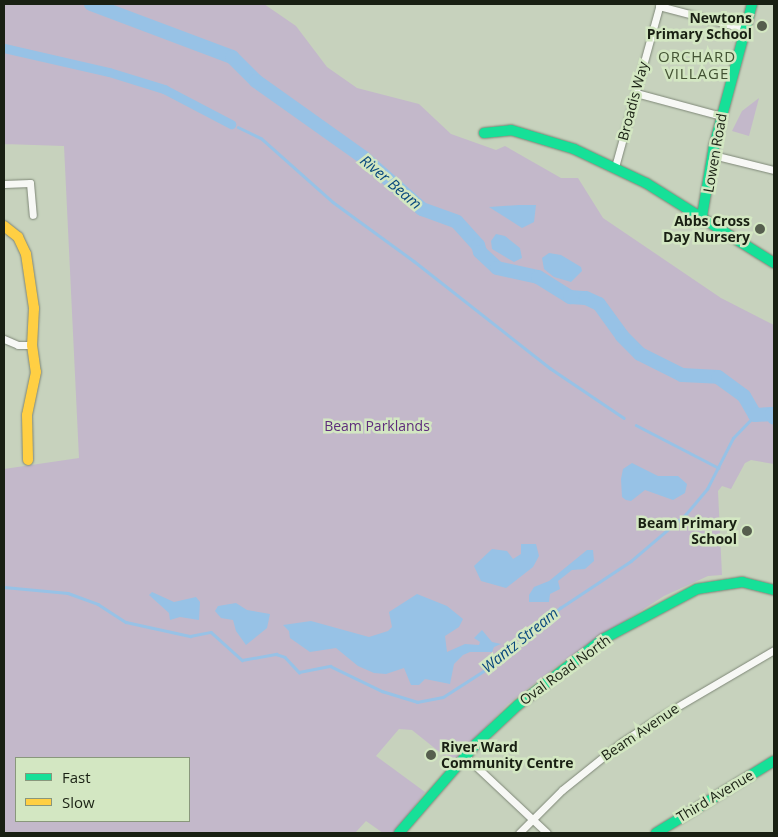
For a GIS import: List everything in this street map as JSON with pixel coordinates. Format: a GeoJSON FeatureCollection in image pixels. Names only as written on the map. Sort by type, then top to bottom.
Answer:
{"type":"FeatureCollection","features":[{"type":"Feature","properties":{"kind":"street","name":"Lowen Road"},"geometry":{"type":"LineString","coordinates":[[702,216],[721,116],[752,4]]}},
{"type":"Feature","properties":{"kind":"street"},"geometry":{"type":"LineString","coordinates":[[660,5],[746,29]]}},
{"type":"Feature","properties":{"kind":"street","name":"Broadis Way"},"geometry":{"type":"LineString","coordinates":[[616,167],[660,5]]}},
{"type":"Feature","properties":{"kind":"street"},"geometry":{"type":"LineString","coordinates":[[636,93],[721,116]]}},
{"type":"Feature","properties":{"kind":"street"},"geometry":{"type":"LineString","coordinates":[[484,132],[511,130],[574,148],[616,167],[702,216],[774,263]]}},
{"type":"Feature","properties":{"kind":"street"},"geometry":{"type":"LineString","coordinates":[[713,155],[774,170]]}},
{"type":"Feature","properties":{"kind":"street"},"geometry":{"type":"LineString","coordinates":[[4,184],[30,183],[34,215]]}},
{"type":"Feature","properties":{"kind":"street"},"geometry":{"type":"LineString","coordinates":[[4,226],[18,237],[26,254],[34,308],[32,345],[36,372],[27,415],[28,460]]}},
{"type":"Feature","properties":{"kind":"street"},"geometry":{"type":"LineString","coordinates":[[4,339],[18,345],[32,345]]}},
{"type":"Feature","properties":{"kind":"street","name":"Oval Road North"},"geometry":{"type":"LineString","coordinates":[[400,833],[465,756],[518,705],[603,640],[648,613],[697,588],[715,584],[742,582],[774,590]]}},
{"type":"Feature","properties":{"kind":"street","name":"Beam Avenue"},"geometry":{"type":"LineString","coordinates":[[519,833],[532,818],[590,767],[629,738],[774,650]]}},
{"type":"Feature","properties":{"kind":"street"},"geometry":{"type":"LineString","coordinates":[[465,756],[547,833]]}},
{"type":"Feature","properties":{"kind":"street","name":"Third Avenue"},"geometry":{"type":"LineString","coordinates":[[656,833],[774,761]]}},
{"type":"Feature","properties":{"kind":"green space","name":"Beam Parklands"},"geometry":{"type":"Polygon","coordinates":[[[4,4],[264,4],[296,26],[327,67],[357,88],[419,104],[451,134],[496,150],[505,146],[561,178],[578,178],[603,218],[721,298],[774,325],[774,464],[751,460],[745,463],[731,489],[722,486],[718,491],[722,575],[708,576],[664,596],[566,659],[508,704],[452,762],[412,730],[399,729],[376,756],[425,792],[395,833],[383,833],[366,821],[355,833],[4,833],[4,469],[79,458],[64,146],[4,144],[4,4]]]}},
{"type":"Feature","properties":{"kind":"green space"},"geometry":{"type":"Polygon","coordinates":[[[759,98],[749,136],[732,131],[742,111],[759,98]]]}},
{"type":"Feature","properties":{"kind":"water"},"geometry":{"type":"Polygon","coordinates":[[[536,205],[534,222],[522,228],[489,207],[536,205]]]}},
{"type":"Feature","properties":{"kind":"water"},"geometry":{"type":"Polygon","coordinates":[[[496,234],[505,236],[520,248],[522,258],[514,262],[492,249],[491,241],[496,234]]]}},
{"type":"Feature","properties":{"kind":"water"},"geometry":{"type":"Polygon","coordinates":[[[549,253],[561,255],[581,267],[582,271],[571,282],[554,277],[544,269],[542,258],[549,253]]]}},
{"type":"Feature","properties":{"kind":"water"},"geometry":{"type":"Polygon","coordinates":[[[632,463],[658,476],[678,476],[687,484],[685,493],[673,500],[645,490],[631,501],[626,500],[622,497],[621,479],[623,469],[632,463]]]}},
{"type":"Feature","properties":{"kind":"water"},"geometry":{"type":"Polygon","coordinates":[[[521,544],[536,544],[539,556],[533,567],[506,588],[481,581],[474,566],[492,549],[507,551],[513,559],[521,554],[521,544]]]}},
{"type":"Feature","properties":{"kind":"water"},"geometry":{"type":"Polygon","coordinates":[[[587,550],[593,550],[594,561],[585,569],[572,570],[558,581],[560,589],[550,594],[549,602],[529,602],[529,595],[534,587],[549,581],[587,550]]]}},
{"type":"Feature","properties":{"kind":"water"},"geometry":{"type":"Polygon","coordinates":[[[152,592],[174,602],[196,597],[200,602],[199,620],[180,617],[170,620],[169,613],[149,595],[152,592]]]}},
{"type":"Feature","properties":{"kind":"water"},"geometry":{"type":"Polygon","coordinates":[[[417,594],[447,606],[463,619],[459,627],[445,636],[447,652],[465,644],[479,645],[480,642],[474,638],[482,630],[492,642],[501,644],[494,647],[492,652],[470,652],[463,655],[454,664],[450,684],[425,679],[419,685],[411,685],[404,668],[386,674],[374,673],[358,666],[336,648],[310,652],[290,638],[289,631],[283,625],[311,621],[369,637],[388,631],[392,627],[389,612],[417,594]]]}},
{"type":"Feature","properties":{"kind":"water"},"geometry":{"type":"Polygon","coordinates":[[[236,603],[247,610],[270,614],[267,628],[246,645],[236,631],[233,620],[221,618],[215,611],[218,606],[236,603]]]}},
{"type":"Feature","properties":{"kind":"waterway","name":"River Beam"},"geometry":{"type":"LineString","coordinates":[[91,4],[232,57],[256,81],[363,157],[422,209],[457,222],[478,245],[480,252],[497,268],[538,277],[570,297],[586,298],[599,304],[622,336],[640,354],[682,375],[718,377],[744,396],[755,415],[772,414],[774,418]]}},
{"type":"Feature","properties":{"kind":"waterway"},"geometry":{"type":"LineString","coordinates":[[4,48],[109,72],[164,89],[231,124]]}},
{"type":"Feature","properties":{"kind":"waterway"},"geometry":{"type":"LineString","coordinates":[[238,127],[261,138],[333,202],[414,261],[550,368],[624,418]]}},
{"type":"Feature","properties":{"kind":"waterway","name":"Wantz Stream"},"geometry":{"type":"LineString","coordinates":[[4,587],[68,593],[98,604],[126,622],[190,636],[211,632],[242,660],[276,654],[285,657],[299,672],[330,666],[382,691],[417,702],[443,697],[499,661],[560,608],[631,561],[686,514],[707,489],[733,438],[755,415]]}},
{"type":"Feature","properties":{"kind":"waterway"},"geometry":{"type":"LineString","coordinates":[[636,425],[719,468]]}},
{"type":"Feature","properties":{"kind":"traffic: fast"},"geometry":{"type":"LineString","coordinates":[[702,216],[714,146],[752,4]]}},
{"type":"Feature","properties":{"kind":"traffic: fast"},"geometry":{"type":"LineString","coordinates":[[484,133],[511,130],[574,149],[646,183],[774,263]]}},
{"type":"Feature","properties":{"kind":"traffic: fast"},"geometry":{"type":"LineString","coordinates":[[399,833],[476,744],[518,705],[603,639],[697,589],[742,582],[774,590]]}},
{"type":"Feature","properties":{"kind":"traffic: fast"},"geometry":{"type":"LineString","coordinates":[[656,833],[774,761]]}},
{"type":"Feature","properties":{"kind":"traffic: slow"},"geometry":{"type":"LineString","coordinates":[[4,226],[18,237],[26,254],[34,308],[32,345],[36,372],[27,415],[28,460]]}},
{"type":"Feature","properties":{"kind":"place","name":"Newtons Primary School"},"geometry":{"type":"Point","coordinates":[762,26]}},
{"type":"Feature","properties":{"kind":"place","name":"Abbs Cross Day Nursery"},"geometry":{"type":"Point","coordinates":[760,229]}},
{"type":"Feature","properties":{"kind":"place","name":"Beam Primary School"},"geometry":{"type":"Point","coordinates":[747,531]}},
{"type":"Feature","properties":{"kind":"place","name":"River Ward Community Centre"},"geometry":{"type":"Point","coordinates":[431,755]}},
{"type":"Feature","properties":{"kind":"district","name":"ORCHARD VILLAGE"},"geometry":{"type":"Point","coordinates":[697,64]}}]}
